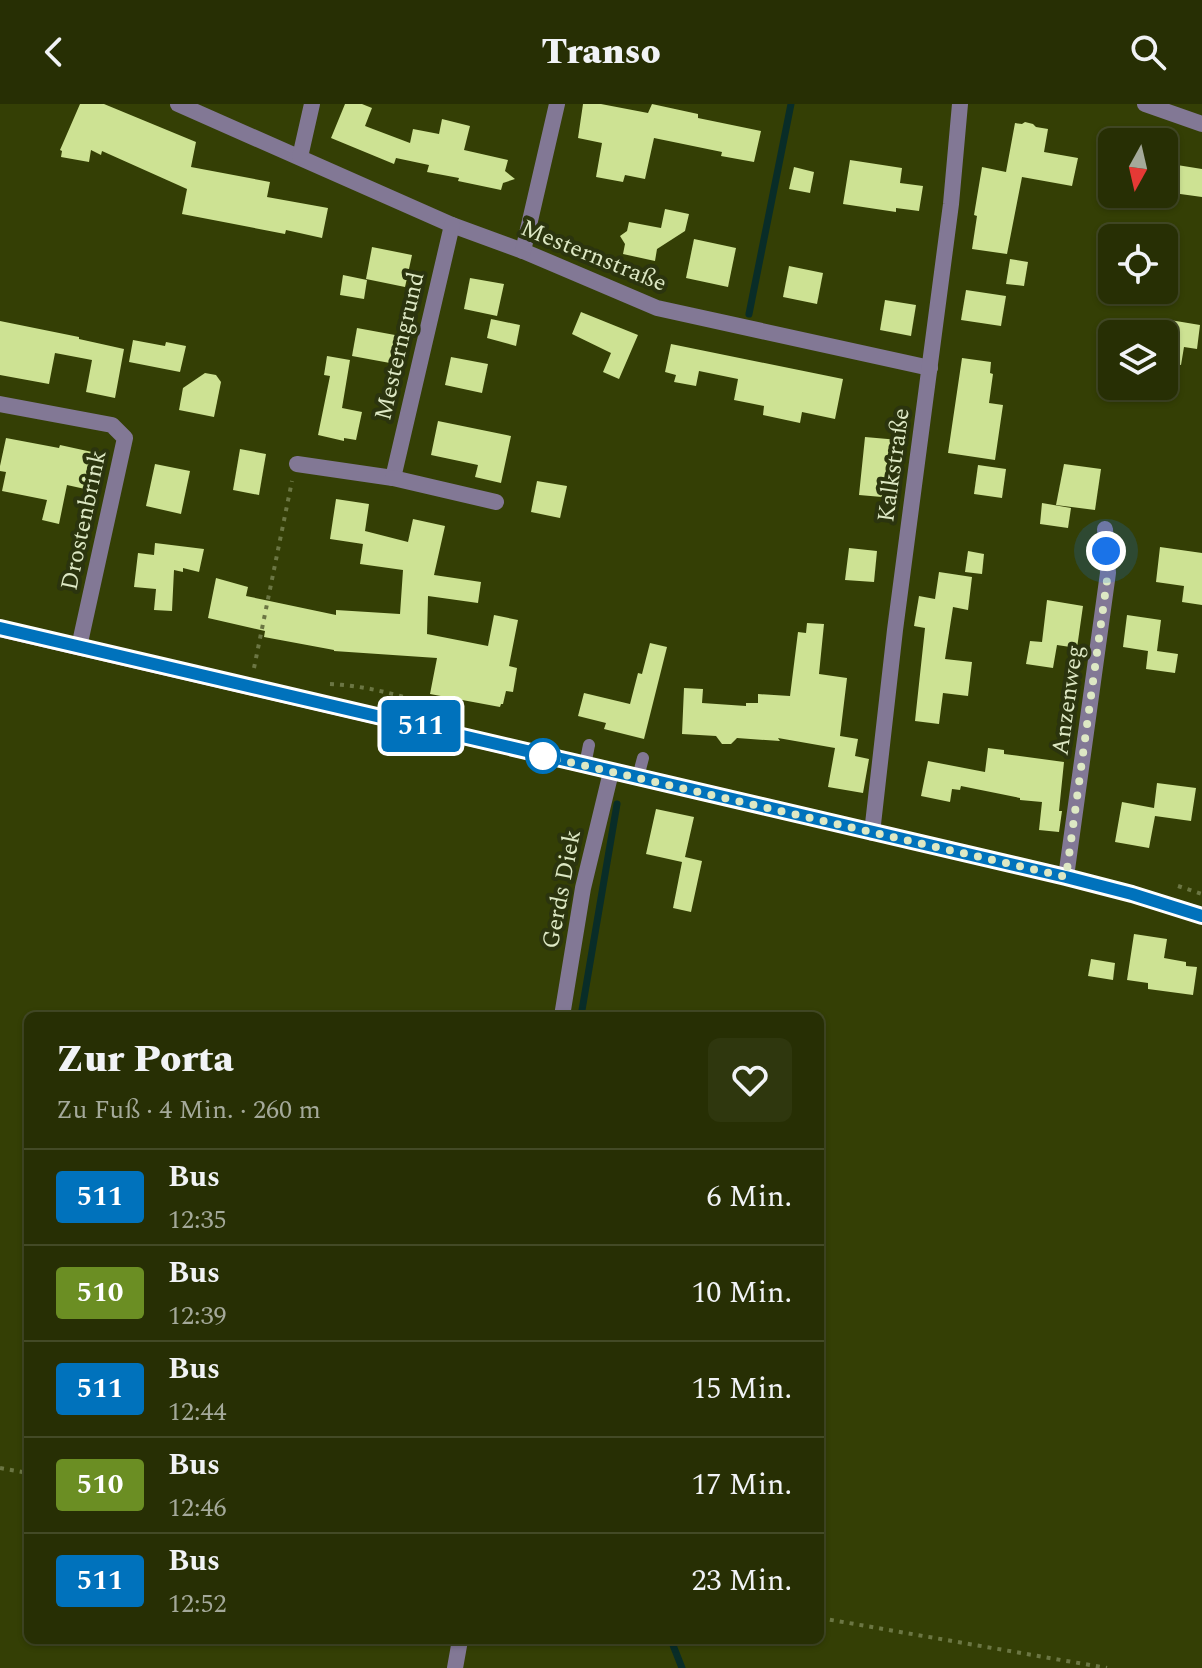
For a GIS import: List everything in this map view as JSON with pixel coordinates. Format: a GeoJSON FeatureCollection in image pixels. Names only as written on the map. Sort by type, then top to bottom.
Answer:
{"type":"FeatureCollection","features":[{"type":"Feature","properties":{"kind":"main road"},"geometry":{"type":"LineString","coordinates":[[0,629],[1066,877],[1202,916]]}},
{"type":"Feature","properties":{"kind":"street","name":"Mesternstraße"},"geometry":{"type":"LineString","coordinates":[[178,104],[452,225],[523,251],[657,308],[930,368]]}},
{"type":"Feature","properties":{"kind":"street"},"geometry":{"type":"LineString","coordinates":[[300,157],[312,104]]}},
{"type":"Feature","properties":{"kind":"street"},"geometry":{"type":"LineString","coordinates":[[523,251],[557,104]]}},
{"type":"Feature","properties":{"kind":"street","name":"Kalkstraße"},"geometry":{"type":"LineString","coordinates":[[872,833],[895,630],[951,204],[960,104]]}},
{"type":"Feature","properties":{"kind":"street"},"geometry":{"type":"LineString","coordinates":[[1145,104],[1202,124]]}},
{"type":"Feature","properties":{"kind":"street","name":"Mesterngrund"},"geometry":{"type":"LineString","coordinates":[[393,478],[452,225]]}},
{"type":"Feature","properties":{"kind":"street","name":"Drostenbrink"},"geometry":{"type":"LineString","coordinates":[[0,404],[112,425],[125,438],[79,647]]}},
{"type":"Feature","properties":{"kind":"street"},"geometry":{"type":"LineString","coordinates":[[297,464],[393,478],[496,502]]}},
{"type":"Feature","properties":{"kind":"street","name":"Anzenweg"},"geometry":{"type":"LineString","coordinates":[[1066,877],[1108,573],[1105,529]]}},
{"type":"Feature","properties":{"kind":"street","name":"Gerds Diek"},"geometry":{"type":"LineString","coordinates":[[563,1012],[583,888],[611,772]]}},
{"type":"Feature","properties":{"kind":"street"},"geometry":{"type":"LineString","coordinates":[[455,1668],[459,1644]]}},
{"type":"Feature","properties":{"kind":"lane"},"geometry":{"type":"LineString","coordinates":[[585,765],[589,745]]}},
{"type":"Feature","properties":{"kind":"lane"},"geometry":{"type":"LineString","coordinates":[[638,777],[643,758]]}},
{"type":"Feature","properties":{"kind":"path"},"geometry":{"type":"LineString","coordinates":[[250,686],[297,464]]}},
{"type":"Feature","properties":{"kind":"path"},"geometry":{"type":"LineString","coordinates":[[0,1468],[24,1472]]}},
{"type":"Feature","properties":{"kind":"path"},"geometry":{"type":"LineString","coordinates":[[824,1619],[1107,1668]]}},
{"type":"Feature","properties":{"kind":"building"},"geometry":{"type":"Polygon","coordinates":[[[80,104],[104,104],[196,142],[191,167],[270,182],[267,197],[328,208],[322,238],[182,214],[187,189],[102,151],[101,155],[91,150],[89,162],[61,157],[60,150],[80,104]]]}},
{"type":"Feature","properties":{"kind":"building"},"geometry":{"type":"Polygon","coordinates":[[[345,104],[362,104],[372,108],[365,126],[410,143],[413,129],[439,134],[442,119],[470,126],[464,150],[508,160],[505,171],[515,179],[503,183],[501,190],[458,181],[459,178],[427,172],[429,165],[396,158],[394,164],[331,138],[345,104]]]}},
{"type":"Feature","properties":{"kind":"building"},"geometry":{"type":"Polygon","coordinates":[[[583,104],[601,104],[648,113],[652,104],[698,114],[698,118],[761,131],[754,162],[654,138],[645,179],[625,175],[623,182],[596,177],[602,143],[578,138],[583,104]]]}},
{"type":"Feature","properties":{"kind":"building"},"geometry":{"type":"Polygon","coordinates":[[[1025,122],[1048,129],[1044,152],[1078,158],[1072,186],[1022,177],[1007,254],[972,249],[982,167],[1006,172],[1015,123],[1025,122]]]}},
{"type":"Feature","properties":{"kind":"building"},"geometry":{"type":"Polygon","coordinates":[[[850,160],[902,168],[900,183],[923,186],[919,211],[896,208],[896,212],[843,204],[850,160]]]}},
{"type":"Feature","properties":{"kind":"building"},"geometry":{"type":"Polygon","coordinates":[[[1178,165],[1202,169],[1202,197],[1178,194],[1178,165]]]}},
{"type":"Feature","properties":{"kind":"building"},"geometry":{"type":"Polygon","coordinates":[[[794,167],[814,172],[810,193],[789,189],[794,167]]]}},
{"type":"Feature","properties":{"kind":"building"},"geometry":{"type":"Polygon","coordinates":[[[665,209],[689,214],[685,231],[657,249],[655,261],[623,254],[625,244],[620,236],[627,231],[629,222],[661,228],[665,209]]]}},
{"type":"Feature","properties":{"kind":"building"},"geometry":{"type":"Polygon","coordinates":[[[694,239],[736,248],[728,287],[686,278],[694,239]]]}},
{"type":"Feature","properties":{"kind":"building"},"geometry":{"type":"Polygon","coordinates":[[[372,247],[412,255],[405,287],[366,279],[372,247]]]}},
{"type":"Feature","properties":{"kind":"building"},"geometry":{"type":"Polygon","coordinates":[[[1010,259],[1028,262],[1024,286],[1006,284],[1010,259]]]}},
{"type":"Feature","properties":{"kind":"building"},"geometry":{"type":"Polygon","coordinates":[[[789,266],[823,273],[817,304],[783,297],[789,266]]]}},
{"type":"Feature","properties":{"kind":"building"},"geometry":{"type":"Polygon","coordinates":[[[343,275],[367,280],[364,299],[340,295],[343,275]]]}},
{"type":"Feature","properties":{"kind":"building"},"geometry":{"type":"Polygon","coordinates":[[[470,278],[504,284],[497,316],[464,309],[470,278]]]}},
{"type":"Feature","properties":{"kind":"building"},"geometry":{"type":"Polygon","coordinates":[[[966,290],[1006,296],[1001,326],[961,320],[966,290]]]}},
{"type":"Feature","properties":{"kind":"building"},"geometry":{"type":"Polygon","coordinates":[[[885,300],[916,305],[911,336],[880,330],[885,300]]]}},
{"type":"Feature","properties":{"kind":"building"},"geometry":{"type":"Polygon","coordinates":[[[581,312],[638,335],[619,379],[603,372],[611,353],[572,334],[581,312]]]}},
{"type":"Feature","properties":{"kind":"building"},"geometry":{"type":"Polygon","coordinates":[[[491,319],[520,325],[516,346],[487,338],[491,319]]]}},
{"type":"Feature","properties":{"kind":"building"},"geometry":{"type":"Polygon","coordinates":[[[0,321],[124,349],[115,398],[86,392],[92,360],[55,353],[49,384],[0,375],[0,321]]]}},
{"type":"Feature","properties":{"kind":"building"},"geometry":{"type":"Polygon","coordinates":[[[1178,321],[1200,325],[1197,349],[1184,347],[1181,365],[1178,364],[1178,321]]]}},
{"type":"Feature","properties":{"kind":"building"},"geometry":{"type":"Polygon","coordinates":[[[357,328],[395,335],[390,363],[352,356],[357,328]]]}},
{"type":"Feature","properties":{"kind":"building"},"geometry":{"type":"Polygon","coordinates":[[[133,340],[186,346],[180,372],[129,362],[133,340]]]}},
{"type":"Feature","properties":{"kind":"building"},"geometry":{"type":"Polygon","coordinates":[[[671,344],[843,379],[835,419],[802,412],[800,423],[763,415],[764,406],[734,400],[738,379],[699,371],[696,386],[674,382],[676,375],[665,372],[671,344]]]}},
{"type":"Feature","properties":{"kind":"building"},"geometry":{"type":"Polygon","coordinates":[[[327,356],[350,360],[342,408],[362,412],[356,440],[344,438],[344,441],[318,435],[330,376],[324,375],[327,356]]]}},
{"type":"Feature","properties":{"kind":"building"},"geometry":{"type":"Polygon","coordinates":[[[451,357],[488,364],[482,393],[445,385],[451,357]]]}},
{"type":"Feature","properties":{"kind":"building"},"geometry":{"type":"Polygon","coordinates":[[[962,358],[991,362],[990,373],[993,374],[989,403],[1003,405],[995,460],[948,453],[962,358]]]}},
{"type":"Feature","properties":{"kind":"building"},"geometry":{"type":"Polygon","coordinates":[[[205,373],[216,375],[221,382],[214,417],[179,410],[183,388],[205,373]]]}},
{"type":"Feature","properties":{"kind":"building"},"geometry":{"type":"Polygon","coordinates":[[[438,421],[511,436],[501,483],[475,477],[478,465],[431,455],[438,421]]]}},
{"type":"Feature","properties":{"kind":"building"},"geometry":{"type":"Polygon","coordinates":[[[865,437],[899,440],[895,487],[883,486],[882,497],[859,495],[865,437]]]}},
{"type":"Feature","properties":{"kind":"building"},"geometry":{"type":"Polygon","coordinates":[[[6,438],[92,452],[85,489],[67,485],[59,524],[42,520],[47,500],[2,491],[6,472],[0,471],[0,466],[6,438]]]}},
{"type":"Feature","properties":{"kind":"building"},"geometry":{"type":"Polygon","coordinates":[[[240,449],[266,454],[259,495],[233,490],[240,449]]]}},
{"type":"Feature","properties":{"kind":"building"},"geometry":{"type":"Polygon","coordinates":[[[155,464],[190,471],[181,514],[146,506],[155,464]]]}},
{"type":"Feature","properties":{"kind":"building"},"geometry":{"type":"Polygon","coordinates":[[[1064,464],[1101,469],[1095,510],[1056,505],[1064,464]]]}},
{"type":"Feature","properties":{"kind":"building"},"geometry":{"type":"Polygon","coordinates":[[[978,465],[1006,469],[1002,498],[974,494],[978,465]]]}},
{"type":"Feature","properties":{"kind":"building"},"geometry":{"type":"Polygon","coordinates":[[[537,481],[567,486],[560,518],[531,512],[537,481]]]}},
{"type":"Feature","properties":{"kind":"building"},"geometry":{"type":"Polygon","coordinates":[[[336,499],[369,504],[365,531],[408,542],[413,519],[445,526],[434,575],[481,582],[478,603],[428,596],[427,634],[488,646],[494,615],[518,620],[509,666],[517,668],[513,692],[506,691],[500,707],[430,694],[437,658],[334,651],[264,637],[265,631],[208,618],[216,578],[248,587],[246,596],[336,615],[336,610],[400,614],[403,570],[360,564],[363,544],[330,539],[336,499]]]}},
{"type":"Feature","properties":{"kind":"building"},"geometry":{"type":"Polygon","coordinates":[[[1042,503],[1071,508],[1068,528],[1040,524],[1042,503]]]}},
{"type":"Feature","properties":{"kind":"building"},"geometry":{"type":"Polygon","coordinates":[[[155,543],[204,549],[199,572],[183,568],[183,572],[174,570],[172,611],[154,610],[156,589],[134,587],[138,553],[154,555],[155,543]]]}},
{"type":"Feature","properties":{"kind":"building"},"geometry":{"type":"Polygon","coordinates":[[[1160,547],[1202,553],[1202,605],[1182,602],[1184,586],[1156,582],[1160,547]]]}},
{"type":"Feature","properties":{"kind":"building"},"geometry":{"type":"Polygon","coordinates":[[[849,548],[877,551],[874,582],[845,580],[849,548]]]}},
{"type":"Feature","properties":{"kind":"building"},"geometry":{"type":"Polygon","coordinates":[[[968,551],[984,554],[982,574],[965,572],[968,551]]]}},
{"type":"Feature","properties":{"kind":"building"},"geometry":{"type":"Polygon","coordinates":[[[939,572],[972,577],[968,610],[953,607],[945,659],[972,662],[968,696],[943,693],[939,724],[915,721],[925,628],[914,626],[919,596],[935,599],[939,572]]]}},
{"type":"Feature","properties":{"kind":"building"},"geometry":{"type":"Polygon","coordinates":[[[1047,600],[1083,606],[1077,648],[1057,645],[1053,668],[1026,664],[1030,641],[1042,642],[1047,600]]]}},
{"type":"Feature","properties":{"kind":"building"},"geometry":{"type":"Polygon","coordinates":[[[1127,615],[1161,620],[1157,651],[1178,654],[1175,673],[1146,669],[1148,651],[1123,647],[1127,615]]]}},
{"type":"Feature","properties":{"kind":"building"},"geometry":{"type":"Polygon","coordinates":[[[807,623],[824,624],[819,674],[847,678],[840,736],[858,739],[855,756],[869,759],[863,793],[828,787],[835,748],[778,738],[780,741],[737,738],[731,744],[722,744],[716,736],[682,734],[684,688],[703,689],[702,703],[746,706],[746,703],[758,703],[758,694],[790,696],[798,632],[806,633],[807,623]]]}},
{"type":"Feature","properties":{"kind":"building"},"geometry":{"type":"Polygon","coordinates":[[[650,643],[667,647],[644,739],[604,729],[606,723],[578,716],[584,693],[630,704],[650,643]]]}},
{"type":"Feature","properties":{"kind":"building"},"geometry":{"type":"Polygon","coordinates":[[[988,748],[1004,750],[1004,754],[1064,762],[1059,832],[1039,830],[1042,802],[961,786],[960,790],[952,789],[950,802],[921,796],[928,761],[985,772],[988,748]]]}},
{"type":"Feature","properties":{"kind":"building"},"geometry":{"type":"Polygon","coordinates":[[[1157,783],[1196,788],[1191,821],[1155,816],[1149,848],[1115,842],[1122,802],[1154,808],[1157,783]]]}},
{"type":"Feature","properties":{"kind":"building"},"geometry":{"type":"Polygon","coordinates":[[[656,809],[694,817],[685,857],[702,861],[691,912],[673,908],[682,862],[646,854],[656,809]]]}},
{"type":"Feature","properties":{"kind":"building"},"geometry":{"type":"Polygon","coordinates":[[[1134,934],[1167,939],[1164,958],[1197,967],[1193,995],[1148,989],[1148,983],[1127,980],[1134,934]]]}},
{"type":"Feature","properties":{"kind":"building"},"geometry":{"type":"Polygon","coordinates":[[[1091,959],[1115,963],[1113,980],[1088,976],[1091,959]]]}},
{"type":"Feature","properties":{"kind":"waterway"},"geometry":{"type":"LineString","coordinates":[[749,314],[791,104]]}},
{"type":"Feature","properties":{"kind":"waterway"},"geometry":{"type":"LineString","coordinates":[[582,1012],[617,804]]}},
{"type":"Feature","properties":{"kind":"waterway"},"geometry":{"type":"LineString","coordinates":[[673,1644],[682,1668]]}},
{"type":"Feature","properties":{"kind":"bus line","name":"511"},"geometry":{"type":"LineString","coordinates":[[0,628],[1066,877],[1202,916]]}},
{"type":"Feature","properties":{"kind":"route"},"geometry":{"type":"LineString","coordinates":[[543,756],[1066,877],[1108,573],[1106,551]]}}]}
